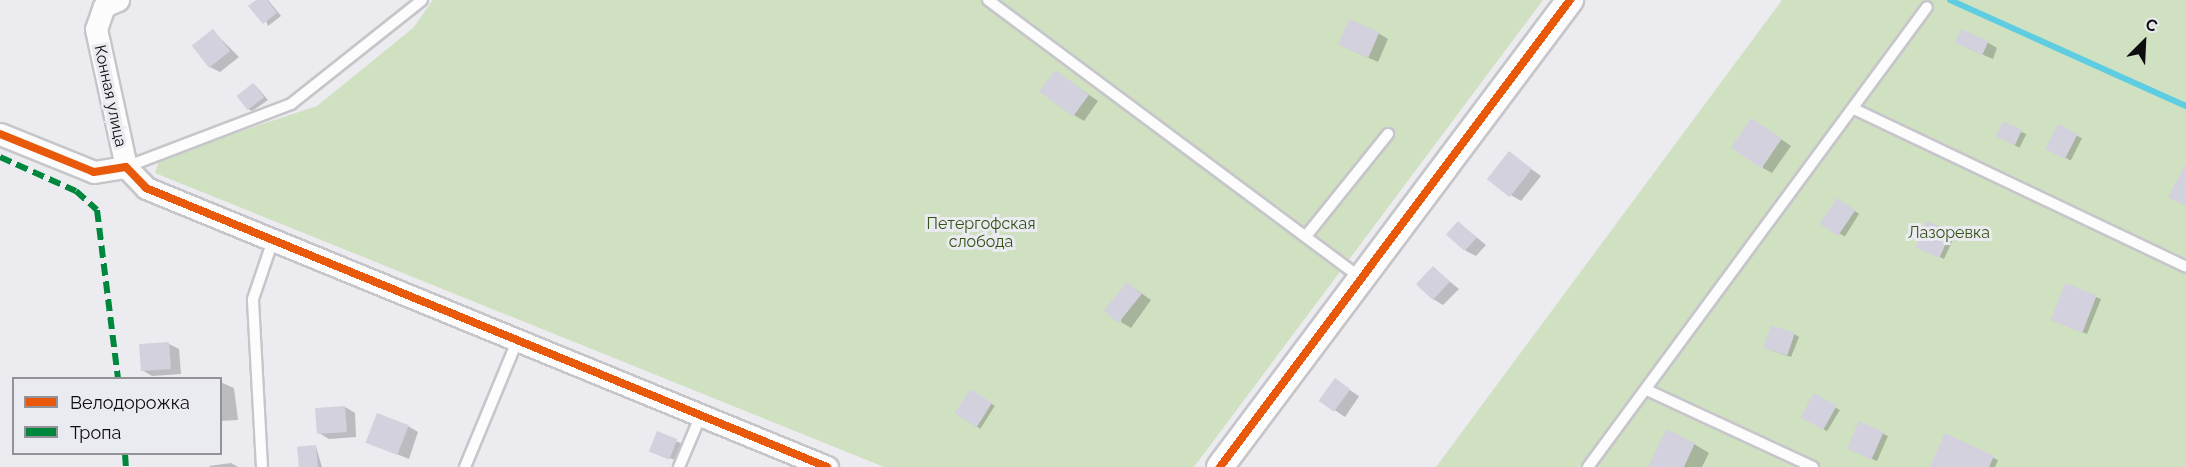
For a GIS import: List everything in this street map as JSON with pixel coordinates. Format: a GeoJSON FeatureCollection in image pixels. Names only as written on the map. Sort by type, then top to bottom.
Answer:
{"type":"FeatureCollection","features":[{"type":"Feature","properties":{"kind":"street"},"geometry":{"type":"LineString","coordinates":[[1220,467],[1570,0]]}},
{"type":"Feature","properties":{"kind":"street","name":"Конная улица"},"geometry":{"type":"LineString","coordinates":[[104,2],[96,29],[126,167]]}},
{"type":"Feature","properties":{"kind":"street"},"geometry":{"type":"LineString","coordinates":[[0,135],[94,172],[126,167],[146,188],[518,338],[827,467]]}},
{"type":"Feature","properties":{"kind":"lane"},"geometry":{"type":"LineString","coordinates":[[126,167],[291,104],[422,0]]}},
{"type":"Feature","properties":{"kind":"lane"},"geometry":{"type":"LineString","coordinates":[[988,0],[1361,278]]}},
{"type":"Feature","properties":{"kind":"lane"},"geometry":{"type":"LineString","coordinates":[[1588,467],[1856,110],[1927,7]]}},
{"type":"Feature","properties":{"kind":"lane"},"geometry":{"type":"LineString","coordinates":[[1856,110],[2186,267]]}},
{"type":"Feature","properties":{"kind":"lane"},"geometry":{"type":"LineString","coordinates":[[1306,236],[1388,134]]}},
{"type":"Feature","properties":{"kind":"lane"},"geometry":{"type":"LineString","coordinates":[[262,467],[253,299],[273,240]]}},
{"type":"Feature","properties":{"kind":"lane"},"geometry":{"type":"LineString","coordinates":[[465,467],[518,338]]}},
{"type":"Feature","properties":{"kind":"lane"},"geometry":{"type":"LineString","coordinates":[[1647,390],[1813,467]]}},
{"type":"Feature","properties":{"kind":"lane"},"geometry":{"type":"LineString","coordinates":[[680,467],[701,415]]}},
{"type":"Feature","properties":{"kind":"green space","name":"Петергофская слобода"},"geometry":{"type":"Polygon","coordinates":[[[433,0],[1543,0],[1194,467],[884,467],[155,173],[160,158],[317,106],[413,28],[433,0]]]}},
{"type":"Feature","properties":{"kind":"green space","name":"Лазоревка"},"geometry":{"type":"Polygon","coordinates":[[[1782,0],[2186,0],[2186,467],[1436,467],[1782,0]]]}},
{"type":"Feature","properties":{"kind":"building"},"geometry":{"type":"Polygon","coordinates":[[[256,0],[267,0],[277,13],[263,24],[248,6],[256,0]]]}},
{"type":"Feature","properties":{"kind":"building"},"geometry":{"type":"Polygon","coordinates":[[[1349,19],[1379,32],[1368,58],[1338,45],[1349,19]]]}},
{"type":"Feature","properties":{"kind":"building"},"geometry":{"type":"Polygon","coordinates":[[[213,29],[230,51],[209,68],[192,46],[213,29]]]}},
{"type":"Feature","properties":{"kind":"building"},"geometry":{"type":"Polygon","coordinates":[[[1961,29],[1988,41],[1982,55],[1955,43],[1961,29]]]}},
{"type":"Feature","properties":{"kind":"building"},"geometry":{"type":"Polygon","coordinates":[[[1055,70],[1089,95],[1073,117],[1039,92],[1055,70]]]}},
{"type":"Feature","properties":{"kind":"building"},"geometry":{"type":"Polygon","coordinates":[[[253,83],[264,97],[248,110],[236,96],[253,83]]]}},
{"type":"Feature","properties":{"kind":"building"},"geometry":{"type":"Polygon","coordinates":[[[1751,118],[1782,139],[1762,169],[1731,148],[1751,118]]]}},
{"type":"Feature","properties":{"kind":"building"},"geometry":{"type":"Polygon","coordinates":[[[2003,121],[2022,130],[2015,145],[1996,136],[2003,121]]]}},
{"type":"Feature","properties":{"kind":"building"},"geometry":{"type":"Polygon","coordinates":[[[2058,124],[2078,134],[2065,159],[2045,149],[2058,124]]]}},
{"type":"Feature","properties":{"kind":"building"},"geometry":{"type":"Polygon","coordinates":[[[1509,151],[1532,169],[1510,197],[1487,179],[1509,151]]]}},
{"type":"Feature","properties":{"kind":"building"},"geometry":{"type":"Polygon","coordinates":[[[2186,163],[2186,206],[2168,197],[2186,163]]]}},
{"type":"Feature","properties":{"kind":"building"},"geometry":{"type":"Polygon","coordinates":[[[1837,198],[1855,210],[1838,236],[1820,224],[1837,198]]]}},
{"type":"Feature","properties":{"kind":"building"},"geometry":{"type":"Polygon","coordinates":[[[1458,221],[1477,238],[1465,251],[1446,234],[1458,221]]]}},
{"type":"Feature","properties":{"kind":"building"},"geometry":{"type":"Polygon","coordinates":[[[1927,221],[1951,231],[1940,258],[1916,248],[1927,221]]]}},
{"type":"Feature","properties":{"kind":"building"},"geometry":{"type":"Polygon","coordinates":[[[1433,266],[1450,282],[1433,300],[1416,284],[1433,266]]]}},
{"type":"Feature","properties":{"kind":"building"},"geometry":{"type":"Polygon","coordinates":[[[1127,282],[1142,294],[1118,323],[1104,311],[1127,282]]]}},
{"type":"Feature","properties":{"kind":"building"},"geometry":{"type":"Polygon","coordinates":[[[2065,283],[2097,295],[2082,333],[2051,320],[2065,283]]]}},
{"type":"Feature","properties":{"kind":"building"},"geometry":{"type":"Polygon","coordinates":[[[1771,325],[1795,333],[1787,356],[1764,348],[1771,325]]]}},
{"type":"Feature","properties":{"kind":"building"},"geometry":{"type":"Polygon","coordinates":[[[169,342],[171,369],[141,371],[139,344],[169,342]]]}},
{"type":"Feature","properties":{"kind":"building"},"geometry":{"type":"Polygon","coordinates":[[[1335,378],[1350,389],[1334,412],[1319,401],[1335,378]]]}},
{"type":"Feature","properties":{"kind":"building"},"geometry":{"type":"Polygon","coordinates":[[[970,389],[992,403],[977,427],[955,414],[970,389]]]}},
{"type":"Feature","properties":{"kind":"building"},"geometry":{"type":"Polygon","coordinates":[[[1814,393],[1837,406],[1823,430],[1800,417],[1814,393]]]}},
{"type":"Feature","properties":{"kind":"building"},"geometry":{"type":"Polygon","coordinates":[[[345,406],[347,432],[317,434],[315,408],[345,406]]]}},
{"type":"Feature","properties":{"kind":"building"},"geometry":{"type":"Polygon","coordinates":[[[377,413],[409,425],[397,455],[366,443],[377,413]]]}},
{"type":"Feature","properties":{"kind":"building"},"geometry":{"type":"Polygon","coordinates":[[[1859,421],[1884,432],[1871,459],[1847,448],[1859,421]]]}},
{"type":"Feature","properties":{"kind":"building"},"geometry":{"type":"Polygon","coordinates":[[[1666,429],[1695,443],[1684,467],[1648,467],[1666,429]]]}},
{"type":"Feature","properties":{"kind":"building"},"geometry":{"type":"Polygon","coordinates":[[[657,431],[677,439],[669,460],[649,451],[657,431]]]}},
{"type":"Feature","properties":{"kind":"building"},"geometry":{"type":"Polygon","coordinates":[[[1945,433],[1994,456],[1989,467],[1930,467],[1945,433]]]}},
{"type":"Feature","properties":{"kind":"building"},"geometry":{"type":"Polygon","coordinates":[[[316,445],[318,467],[299,467],[297,447],[316,445]]]}},
{"type":"Feature","properties":{"kind":"waterway"},"geometry":{"type":"LineString","coordinates":[[1950,0],[2186,106]]}},
{"type":"Feature","properties":{"kind":"marked path"},"geometry":{"type":"LineString","coordinates":[[0,157],[76,191],[97,210],[118,377]]}},
{"type":"Feature","properties":{"kind":"marked path"},"geometry":{"type":"LineString","coordinates":[[125,455],[126,467]]}},
{"type":"Feature","properties":{"kind":"cycle path"},"geometry":{"type":"LineString","coordinates":[[1220,467],[1570,0]]}},
{"type":"Feature","properties":{"kind":"cycle path"},"geometry":{"type":"LineString","coordinates":[[0,134],[94,172],[126,167],[146,188],[827,467]]}}]}
